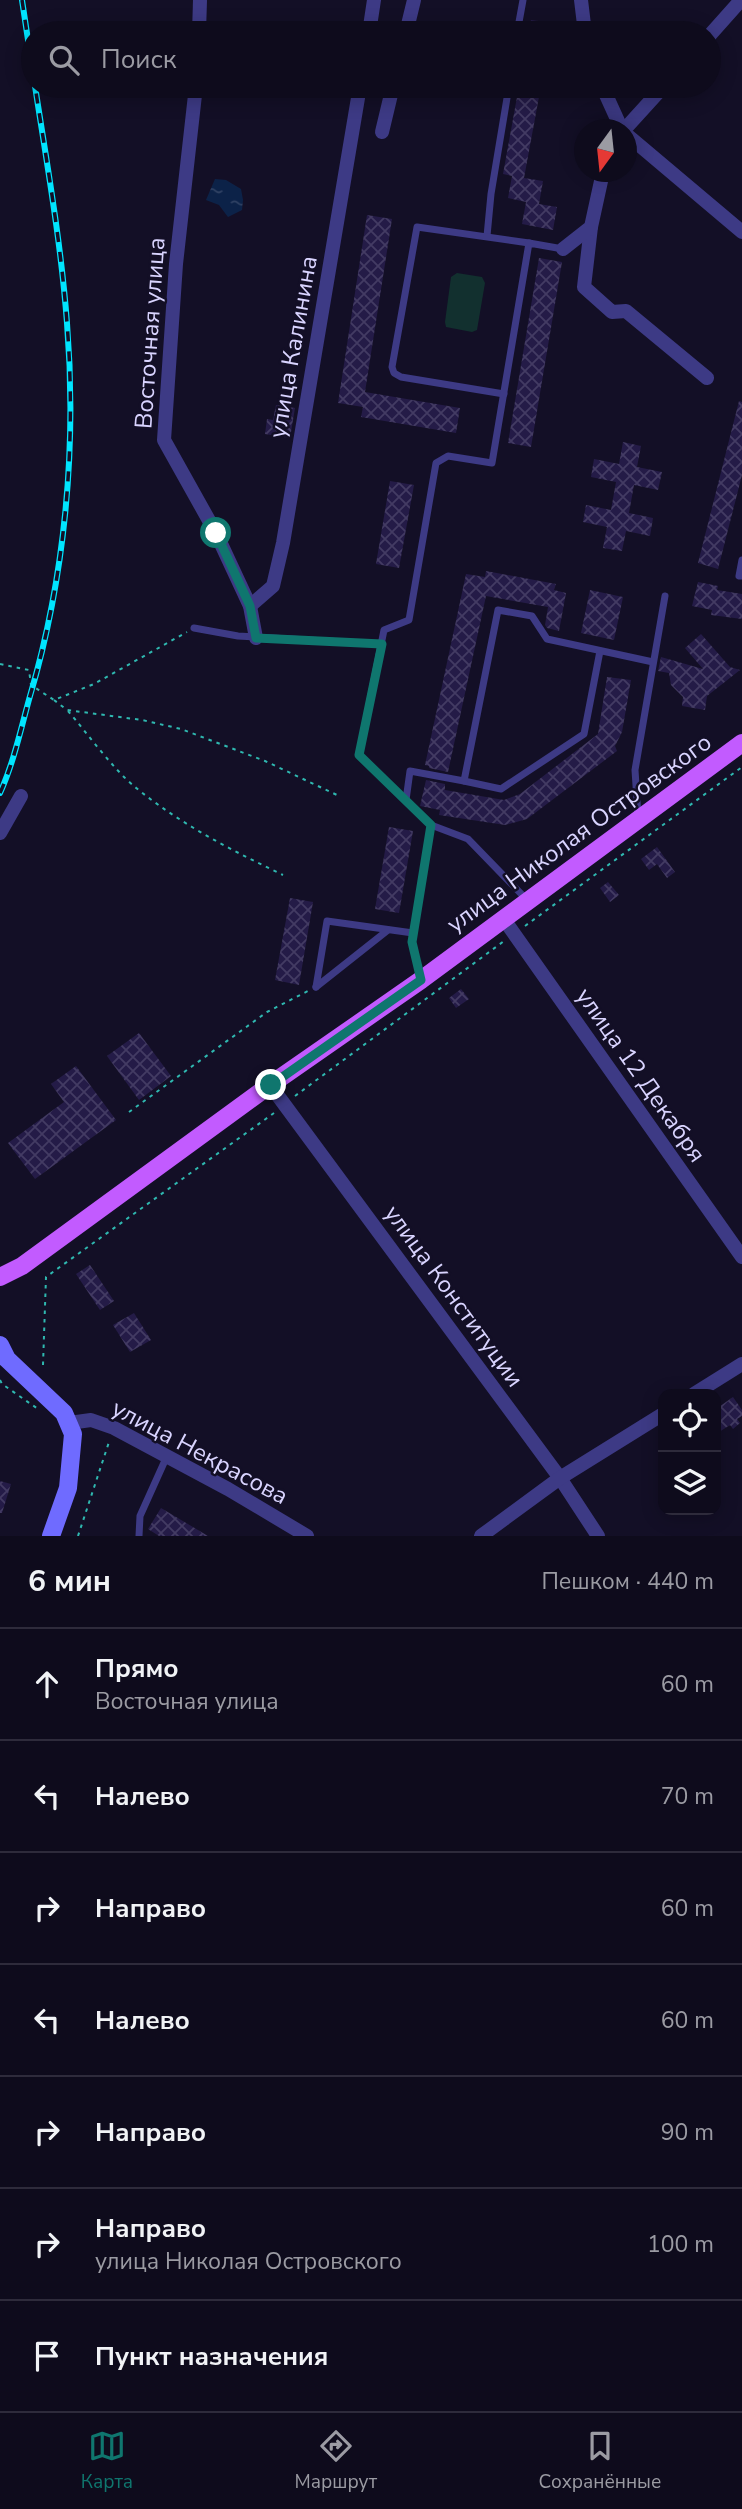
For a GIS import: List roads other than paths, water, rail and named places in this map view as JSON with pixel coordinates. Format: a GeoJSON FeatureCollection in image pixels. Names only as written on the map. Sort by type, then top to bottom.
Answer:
{"type":"FeatureCollection","features":[{"type":"Feature","properties":{"kind":"main road","name":"улица Николая Островского"},"geometry":{"type":"LineString","coordinates":[[0,1277],[22,1266],[421,980],[742,743]]}},
{"type":"Feature","properties":{"kind":"main road"},"geometry":{"type":"LineString","coordinates":[[0,1345],[7,1359],[64,1413],[73,1434],[68,1488],[51,1536]]}},
{"type":"Feature","properties":{"kind":"street"},"geometry":{"type":"LineString","coordinates":[[200,0],[200,21]]}},
{"type":"Feature","properties":{"kind":"street"},"geometry":{"type":"LineString","coordinates":[[371,21],[374,0]]}},
{"type":"Feature","properties":{"kind":"street"},"geometry":{"type":"LineString","coordinates":[[409,21],[414,0]]}},
{"type":"Feature","properties":{"kind":"street"},"geometry":{"type":"LineString","coordinates":[[582,0],[584,21]]}},
{"type":"Feature","properties":{"kind":"street"},"geometry":{"type":"LineString","coordinates":[[721,22],[741,0]]}},
{"type":"Feature","properties":{"kind":"street","name":"Восточная улица"},"geometry":{"type":"LineString","coordinates":[[195,98],[176,264],[164,440],[216,533],[250,606],[256,638]]}},
{"type":"Feature","properties":{"kind":"street","name":"улица Калинина"},"geometry":{"type":"LineString","coordinates":[[250,606],[273,586],[283,543],[358,98]]}},
{"type":"Feature","properties":{"kind":"street"},"geometry":{"type":"LineString","coordinates":[[382,132],[390,98]]}},
{"type":"Feature","properties":{"kind":"street"},"geometry":{"type":"LineString","coordinates":[[608,98],[618,119]]}},
{"type":"Feature","properties":{"kind":"street"},"geometry":{"type":"LineString","coordinates":[[635,119],[653,98]]}},
{"type":"Feature","properties":{"kind":"street"},"geometry":{"type":"LineString","coordinates":[[637,142],[742,232]]}},
{"type":"Feature","properties":{"kind":"street"},"geometry":{"type":"LineString","coordinates":[[601,182],[591,227],[584,287],[612,312],[626,311],[707,378]]}},
{"type":"Feature","properties":{"kind":"street"},"geometry":{"type":"LineString","coordinates":[[563,249],[591,227]]}},
{"type":"Feature","properties":{"kind":"street"},"geometry":{"type":"LineString","coordinates":[[0,832],[21,796]]}},
{"type":"Feature","properties":{"kind":"street","name":"улица 12 Декабря"},"geometry":{"type":"LineString","coordinates":[[503,918],[742,1257]]}},
{"type":"Feature","properties":{"kind":"street","name":"улица Конституции"},"geometry":{"type":"LineString","coordinates":[[271,1085],[560,1478],[598,1536]]}},
{"type":"Feature","properties":{"kind":"street"},"geometry":{"type":"LineString","coordinates":[[702,1389],[742,1364]]}},
{"type":"Feature","properties":{"kind":"street"},"geometry":{"type":"LineString","coordinates":[[481,1536],[560,1478],[658,1417]]}},
{"type":"Feature","properties":{"kind":"street","name":"улица Некрасова"},"geometry":{"type":"LineString","coordinates":[[69,1423],[91,1420],[114,1428],[307,1536]]}},
{"type":"Feature","properties":{"kind":"lane"},"geometry":{"type":"LineString","coordinates":[[519,21],[523,0]]}},
{"type":"Feature","properties":{"kind":"lane"},"geometry":{"type":"LineString","coordinates":[[487,236],[507,98]]}},
{"type":"Feature","properties":{"kind":"lane"},"geometry":{"type":"LineString","coordinates":[[504,394],[401,377],[393,371],[416,228],[422,226],[563,249]]}},
{"type":"Feature","properties":{"kind":"lane"},"geometry":{"type":"LineString","coordinates":[[528,901],[468,839],[431,825],[359,755],[384,630],[409,620],[436,463],[448,456],[492,463],[529,243]]}},
{"type":"Feature","properties":{"kind":"lane"},"geometry":{"type":"LineString","coordinates":[[742,560],[739,576],[742,576]]}},
{"type":"Feature","properties":{"kind":"lane"},"geometry":{"type":"LineString","coordinates":[[638,820],[635,770],[665,596]]}},
{"type":"Feature","properties":{"kind":"lane"},"geometry":{"type":"LineString","coordinates":[[464,781],[498,610],[532,616],[547,639],[653,662]]}},
{"type":"Feature","properties":{"kind":"lane"},"geometry":{"type":"LineString","coordinates":[[194,628],[256,638],[382,644]]}},
{"type":"Feature","properties":{"kind":"lane"},"geometry":{"type":"LineString","coordinates":[[406,800],[410,771],[501,789],[584,734],[600,651]]}},
{"type":"Feature","properties":{"kind":"lane"},"geometry":{"type":"LineString","coordinates":[[421,980],[412,942],[431,825]]}},
{"type":"Feature","properties":{"kind":"lane"},"geometry":{"type":"LineString","coordinates":[[388,930],[316,988],[327,921],[413,933]]}},
{"type":"Feature","properties":{"kind":"lane"},"geometry":{"type":"LineString","coordinates":[[139,1536],[140,1516],[167,1456]]}},
{"type":"Feature","properties":{"kind":"water"},"geometry":{"type":"Polygon","coordinates":[[[215,179],[226,180],[241,189],[242,210],[228,217],[219,205],[206,200],[215,179]]]}},
{"type":"Feature","properties":{"kind":"railway"},"geometry":{"type":"LineString","coordinates":[[22,0],[25,21]]}},
{"type":"Feature","properties":{"kind":"railway"},"geometry":{"type":"LineString","coordinates":[[0,793],[17,745],[52,605],[60,558],[69,464],[70,370],[67,323],[37,98]]}}]}
